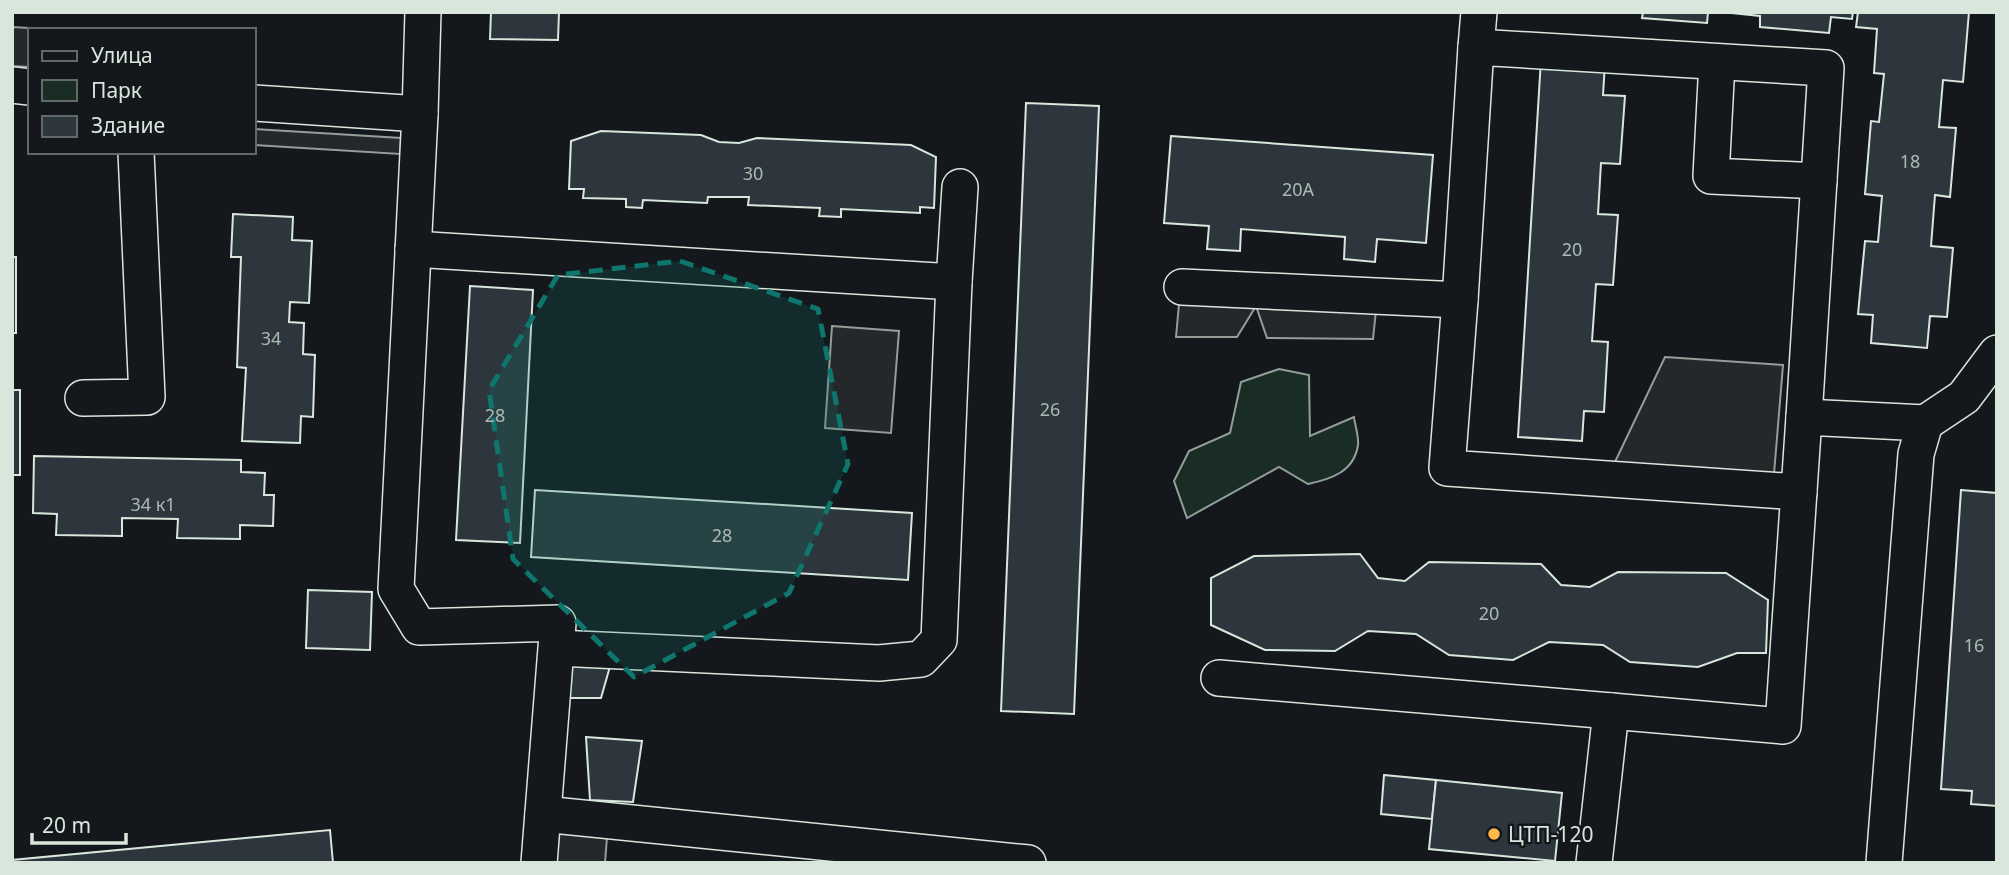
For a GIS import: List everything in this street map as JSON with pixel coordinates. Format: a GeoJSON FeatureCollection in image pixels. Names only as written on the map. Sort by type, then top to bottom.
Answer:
{"type":"FeatureCollection","features":[{"type":"Feature","properties":{"kind":"lane"},"geometry":{"type":"LineString","coordinates":[[423,12],[396,589],[419,627],[558,623],[539,863]]}},
{"type":"Feature","properties":{"kind":"lane"},"geometry":{"type":"LineString","coordinates":[[1479,12],[1447,468],[1799,492]]}},
{"type":"Feature","properties":{"kind":"lane"},"geometry":{"type":"LineString","coordinates":[[1219,678],[1783,726],[1826,68],[1476,47]]}},
{"type":"Feature","properties":{"kind":"lane"},"geometry":{"type":"LineString","coordinates":[[1717,62],[1711,176],[1819,181]]}},
{"type":"Feature","properties":{"kind":"lane"},"geometry":{"type":"LineString","coordinates":[[256,103],[420,114]]}},
{"type":"Feature","properties":{"kind":"lane"},"geometry":{"type":"LineString","coordinates":[[83,398],[147,397],[136,154]]}},
{"type":"Feature","properties":{"kind":"lane"},"geometry":{"type":"LineString","coordinates":[[557,648],[879,663],[921,659],[939,640],[960,187]]}},
{"type":"Feature","properties":{"kind":"lane"},"geometry":{"type":"LineString","coordinates":[[413,249],[954,282]]}},
{"type":"Feature","properties":{"kind":"lane"},"geometry":{"type":"LineString","coordinates":[[1182,288],[1460,300]]}},
{"type":"Feature","properties":{"kind":"lane"},"geometry":{"type":"LineString","coordinates":[[1804,416],[1925,423],[1964,397],[1997,353]]}},
{"type":"Feature","properties":{"kind":"lane"},"geometry":{"type":"LineString","coordinates":[[1884,863],[1916,454],[1925,423]]}},
{"type":"Feature","properties":{"kind":"lane"},"geometry":{"type":"LineString","coordinates":[[1594,863],[1611,711]]}},
{"type":"Feature","properties":{"kind":"lane"},"geometry":{"type":"LineString","coordinates":[[543,814],[1028,863]]}},
{"type":"Feature","properties":{"kind":"highlighted area"},"geometry":{"type":"Polygon","coordinates":[[[680,261],[818,309],[848,464],[789,593],[634,677],[513,559],[489,390],[558,275],[680,261]]]}},
{"type":"Feature","properties":{"kind":"green space"},"geometry":{"type":"Polygon","coordinates":[[[1279,369],[1309,375],[1310,436],[1354,417],[1358,445],[1352,462],[1333,477],[1308,484],[1279,467],[1187,518],[1174,481],[1189,451],[1230,433],[1241,382],[1279,369]]]}},
{"type":"Feature","properties":{"kind":"shaded area"},"geometry":{"type":"Polygon","coordinates":[[[12,27],[29,28],[28,67],[12,66],[12,27]]]}},
{"type":"Feature","properties":{"kind":"shaded area"},"geometry":{"type":"Polygon","coordinates":[[[256,129],[401,138],[400,154],[256,145],[256,129]]]}},
{"type":"Feature","properties":{"kind":"shaded area"},"geometry":{"type":"Polygon","coordinates":[[[1180,293],[1377,301],[1373,339],[1267,338],[1256,306],[1237,337],[1176,337],[1180,293]]]}},
{"type":"Feature","properties":{"kind":"shaded area"},"geometry":{"type":"Polygon","coordinates":[[[832,326],[899,331],[891,433],[825,428],[832,326]]]}},
{"type":"Feature","properties":{"kind":"shaded area"},"geometry":{"type":"Polygon","coordinates":[[[1665,357],[1783,365],[1774,474],[1613,466],[1665,357]]]}},
{"type":"Feature","properties":{"kind":"shaded area"},"geometry":{"type":"Polygon","coordinates":[[[542,830],[607,837],[605,863],[539,863],[542,830]]]}},
{"type":"Feature","properties":{"kind":"building"},"geometry":{"type":"Polygon","coordinates":[[[491,12],[559,12],[558,40],[490,39],[491,12]]]}},
{"type":"Feature","properties":{"kind":"building"},"geometry":{"type":"Polygon","coordinates":[[[1643,12],[1708,12],[1707,23],[1642,18],[1643,12]]]}},
{"type":"Feature","properties":{"kind":"building"},"geometry":{"type":"Polygon","coordinates":[[[1722,12],[1853,12],[1852,19],[1831,17],[1829,33],[1760,27],[1760,16],[1722,12]]]}},
{"type":"Feature","properties":{"kind":"building"},"geometry":{"type":"Polygon","coordinates":[[[1858,12],[1969,12],[1963,82],[1943,80],[1939,127],[1956,128],[1950,197],[1935,195],[1931,246],[1953,248],[1947,317],[1930,316],[1927,348],[1871,343],[1873,315],[1858,314],[1865,241],[1878,242],[1882,196],[1865,194],[1871,121],[1879,122],[1884,74],[1874,73],[1877,29],[1856,27],[1858,12]]]}},
{"type":"Feature","properties":{"kind":"building"},"geometry":{"type":"Polygon","coordinates":[[[1541,59],[1605,63],[1603,95],[1625,96],[1620,164],[1601,163],[1598,214],[1618,215],[1613,285],[1596,284],[1592,341],[1608,342],[1604,412],[1584,411],[1582,441],[1518,437],[1541,59]]]}},
{"type":"Feature","properties":{"kind":"building"},"geometry":{"type":"Polygon","coordinates":[[[1026,103],[1099,106],[1074,714],[1001,711],[1026,103]]]}},
{"type":"Feature","properties":{"kind":"building"},"geometry":{"type":"Polygon","coordinates":[[[601,131],[701,135],[719,142],[739,143],[757,138],[911,145],[936,157],[934,208],[920,207],[920,213],[841,209],[841,217],[819,216],[820,208],[748,205],[749,197],[708,197],[707,203],[643,200],[642,208],[626,207],[626,199],[583,198],[584,189],[569,189],[571,141],[601,131]]]}},
{"type":"Feature","properties":{"kind":"building"},"geometry":{"type":"Polygon","coordinates":[[[1171,136],[1433,155],[1426,243],[1377,239],[1375,262],[1344,259],[1345,237],[1241,229],[1240,251],[1207,249],[1209,226],[1164,223],[1171,136]]]}},
{"type":"Feature","properties":{"kind":"building"},"geometry":{"type":"Polygon","coordinates":[[[233,214],[293,217],[292,240],[312,241],[309,303],[290,302],[289,322],[304,323],[303,354],[315,355],[313,417],[301,416],[300,443],[242,441],[246,368],[237,367],[241,257],[231,257],[233,214]]]}},
{"type":"Feature","properties":{"kind":"building"},"geometry":{"type":"Polygon","coordinates":[[[12,257],[16,257],[16,333],[12,333],[12,257]]]}},
{"type":"Feature","properties":{"kind":"building"},"geometry":{"type":"Polygon","coordinates":[[[470,286],[533,290],[520,543],[456,540],[470,286]]]}},
{"type":"Feature","properties":{"kind":"building"},"geometry":{"type":"Polygon","coordinates":[[[12,390],[20,390],[20,475],[12,475],[12,390]]]}},
{"type":"Feature","properties":{"kind":"building"},"geometry":{"type":"Polygon","coordinates":[[[34,456],[241,460],[241,472],[265,473],[264,495],[274,495],[273,526],[240,525],[240,539],[177,538],[178,519],[122,518],[122,536],[56,535],[57,514],[33,513],[34,456]]]}},
{"type":"Feature","properties":{"kind":"building"},"geometry":{"type":"Polygon","coordinates":[[[535,490],[912,513],[908,580],[531,557],[535,490]]]}},
{"type":"Feature","properties":{"kind":"building"},"geometry":{"type":"Polygon","coordinates":[[[1961,490],[1997,493],[1997,806],[1971,804],[1972,791],[1941,789],[1961,490]]]}},
{"type":"Feature","properties":{"kind":"building"},"geometry":{"type":"Polygon","coordinates":[[[1360,554],[1378,578],[1405,581],[1429,562],[1541,564],[1561,585],[1590,587],[1618,572],[1726,573],[1768,600],[1766,653],[1737,653],[1698,667],[1630,662],[1603,645],[1549,642],[1513,660],[1449,655],[1416,634],[1368,631],[1335,651],[1265,650],[1211,625],[1211,578],[1254,556],[1360,554]]]}},
{"type":"Feature","properties":{"kind":"building"},"geometry":{"type":"Polygon","coordinates":[[[308,590],[372,592],[370,650],[306,648],[308,590]]]}},
{"type":"Feature","properties":{"kind":"building"},"geometry":{"type":"Polygon","coordinates":[[[558,653],[613,656],[601,698],[554,698],[558,653]]]}},
{"type":"Feature","properties":{"kind":"building"},"geometry":{"type":"Polygon","coordinates":[[[586,737],[642,741],[633,802],[590,800],[586,737]]]}},
{"type":"Feature","properties":{"kind":"building"},"geometry":{"type":"Polygon","coordinates":[[[1384,775],[1436,780],[1432,819],[1381,814],[1384,775]]]}},
{"type":"Feature","properties":{"kind":"building","name":"ЦТП-120"},"geometry":{"type":"Polygon","coordinates":[[[1436,780],[1562,793],[1555,861],[1429,849],[1436,780]]]}},
{"type":"Feature","properties":{"kind":"building"},"geometry":{"type":"Polygon","coordinates":[[[330,830],[333,863],[12,863],[12,860],[330,830]]]}},
{"type":"Feature","properties":{"kind":"place","name":"ЦТП-120"},"geometry":{"type":"Point","coordinates":[1494,834]}}]}
